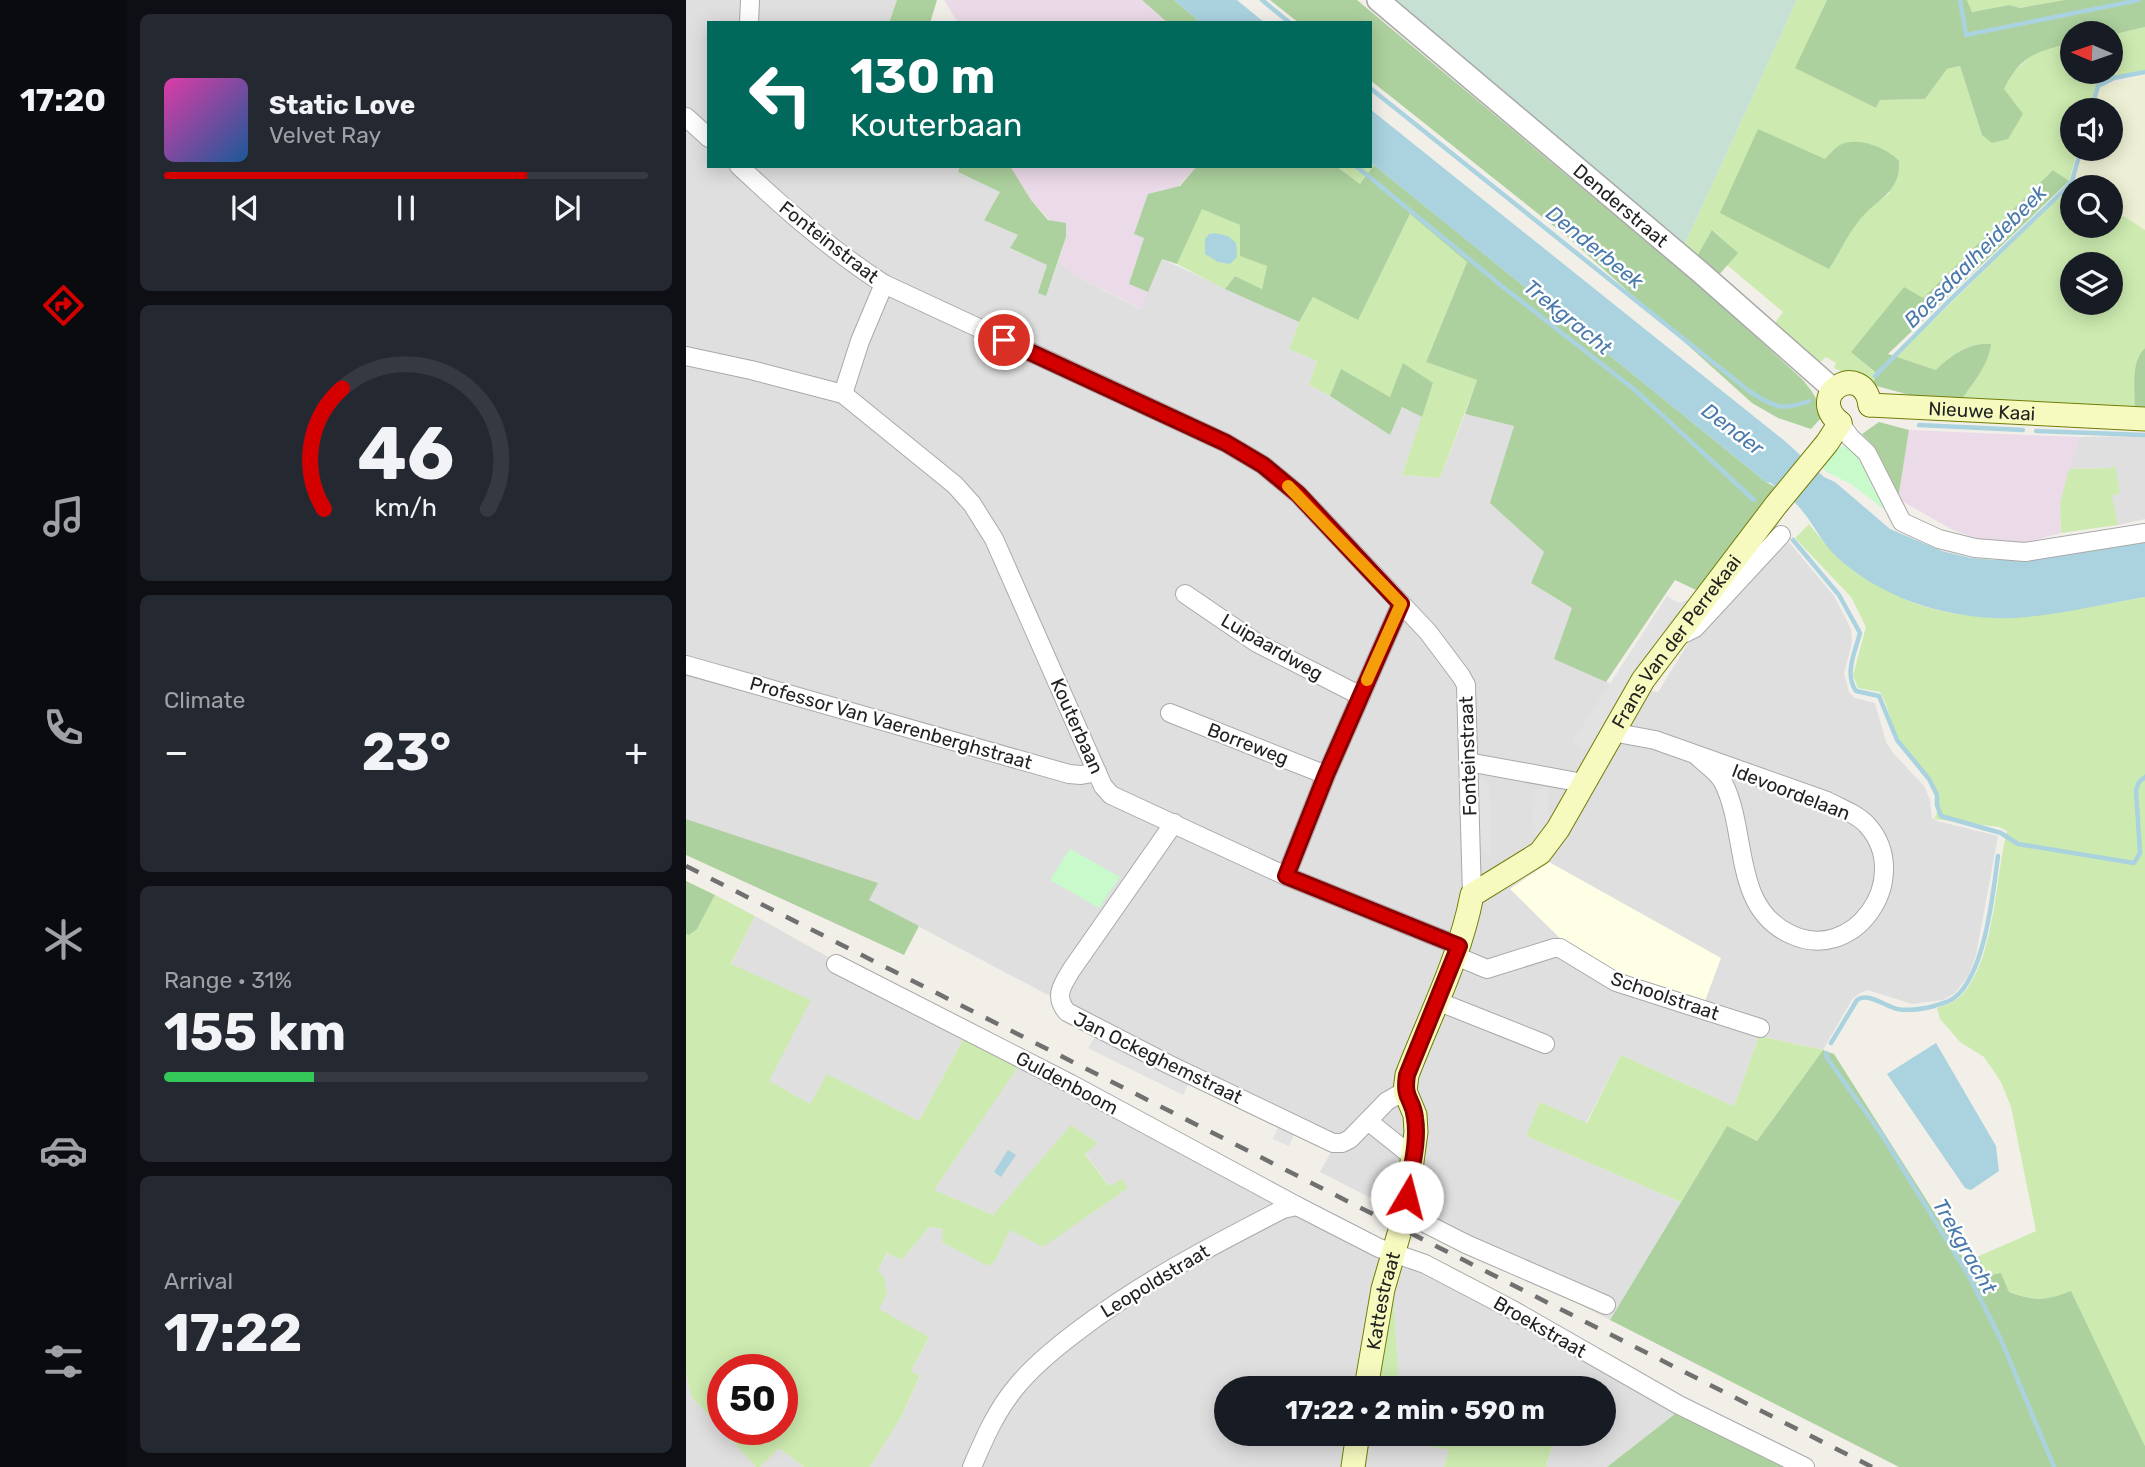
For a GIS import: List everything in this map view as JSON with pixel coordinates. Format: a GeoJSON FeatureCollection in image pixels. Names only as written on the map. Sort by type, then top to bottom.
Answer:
{"type":"FeatureCollection","features":[{"type":"Feature","properties":{"kind":"main road"},"geometry":{"type":"LineString","coordinates":[[1849,382],[1865,389],[1870,405],[1867,415],[1860,422],[1850,425],[1840,423],[1833,417],[1829,398],[1833,389],[1849,382]]}},
{"type":"Feature","properties":{"kind":"main road","name":"Nieuwe Kaai"},"geometry":{"type":"LineString","coordinates":[[1870,405],[2145,419]]}},
{"type":"Feature","properties":{"kind":"main road","name":"Frans Van der Perrekaai"},"geometry":{"type":"LineString","coordinates":[[1472,895],[1540,853],[1558,829],[1643,680],[1840,423]]}},
{"type":"Feature","properties":{"kind":"main road"},"geometry":{"type":"LineString","coordinates":[[1405,1091],[1407,1075],[1457,951],[1472,895]]}},
{"type":"Feature","properties":{"kind":"main road","name":"Kattestraat"},"geometry":{"type":"LineString","coordinates":[[1368,1376],[1383,1289],[1405,1213],[1415,1115],[1405,1091]]}},
{"type":"Feature","properties":{"kind":"main road"},"geometry":{"type":"LineString","coordinates":[[1353,1467],[1356,1446]]}},
{"type":"Feature","properties":{"kind":"street"},"geometry":{"type":"LineString","coordinates":[[749,21],[750,0]]}},
{"type":"Feature","properties":{"kind":"street","name":"Denderstraat"},"geometry":{"type":"LineString","coordinates":[[1378,0],[1699,271],[1833,389]]}},
{"type":"Feature","properties":{"kind":"street"},"geometry":{"type":"LineString","coordinates":[[686,117],[706,130]]}},
{"type":"Feature","properties":{"kind":"street","name":"Fonteinstraat"},"geometry":{"type":"LineString","coordinates":[[741,168],[808,230],[852,264],[884,284],[1226,443],[1263,465],[1298,494],[1428,632],[1466,685],[1472,895]]}},
{"type":"Feature","properties":{"kind":"street"},"geometry":{"type":"LineString","coordinates":[[843,394],[860,341],[884,284]]}},
{"type":"Feature","properties":{"kind":"street","name":"Kouterbaan"},"geometry":{"type":"LineString","coordinates":[[686,356],[843,394],[955,485],[972,504],[994,539],[1097,772],[1111,795],[1457,951]]}},
{"type":"Feature","properties":{"kind":"street"},"geometry":{"type":"LineString","coordinates":[[1840,423],[1867,453],[1902,522],[1939,539],[1975,548],[2025,552],[2145,533]]}},
{"type":"Feature","properties":{"kind":"street","name":"Frans Van der Perrekaai"},"geometry":{"type":"LineString","coordinates":[[1676,638],[1695,628],[1781,535]]}},
{"type":"Feature","properties":{"kind":"street","name":"Luipaardweg"},"geometry":{"type":"LineString","coordinates":[[1185,594],[1257,643],[1361,696]]}},
{"type":"Feature","properties":{"kind":"street"},"geometry":{"type":"LineString","coordinates":[[1286,876],[1326,775],[1401,604]]}},
{"type":"Feature","properties":{"kind":"street","name":"Professor Van Vaerenberghstraat"},"geometry":{"type":"LineString","coordinates":[[686,665],[1069,774],[1097,772]]}},
{"type":"Feature","properties":{"kind":"street","name":"Borreweg"},"geometry":{"type":"LineString","coordinates":[[1170,713],[1326,775]]}},
{"type":"Feature","properties":{"kind":"street","name":"Idevoordelaan"},"geometry":{"type":"LineString","coordinates":[[1617,724],[1697,756],[1827,802],[1849,812],[1867,825],[1878,842],[1885,865],[1881,892],[1868,916],[1845,935],[1825,940],[1805,940],[1774,925],[1751,893],[1732,809],[1722,779],[1697,756]]}},
{"type":"Feature","properties":{"kind":"street"},"geometry":{"type":"LineString","coordinates":[[1468,762],[1583,783]]}},
{"type":"Feature","properties":{"kind":"street","name":"Jan Ockeghemstraat"},"geometry":{"type":"LineString","coordinates":[[1174,823],[1072,969],[1060,990],[1062,1006],[1067,1012],[1089,1024],[1333,1143],[1342,1143],[1367,1121]]}},
{"type":"Feature","properties":{"kind":"street","name":"Schoolstraat"},"geometry":{"type":"LineString","coordinates":[[1457,951],[1487,969],[1560,948],[1616,982],[1760,1028]]}},
{"type":"Feature","properties":{"kind":"street","name":"Guldenboom"},"geometry":{"type":"LineString","coordinates":[[836,964],[1071,1084],[1297,1206]]}},
{"type":"Feature","properties":{"kind":"street"},"geometry":{"type":"LineString","coordinates":[[1437,1001],[1545,1044]]}},
{"type":"Feature","properties":{"kind":"street"},"geometry":{"type":"LineString","coordinates":[[1405,1091],[1387,1101],[1367,1121],[1412,1157]]}},
{"type":"Feature","properties":{"kind":"street"},"geometry":{"type":"LineString","coordinates":[[1297,1206],[1393,1253]]}},
{"type":"Feature","properties":{"kind":"street","name":"Leopoldstraat"},"geometry":{"type":"LineString","coordinates":[[972,1467],[1004,1403],[1035,1366],[1057,1347],[1100,1314],[1171,1268],[1283,1209],[1297,1206]]}},
{"type":"Feature","properties":{"kind":"street"},"geometry":{"type":"LineString","coordinates":[[1405,1213],[1495,1257],[1606,1305]]}},
{"type":"Feature","properties":{"kind":"street","name":"Broekstraat"},"geometry":{"type":"LineString","coordinates":[[1393,1253],[1425,1264],[1679,1405],[1805,1467]]}},
{"type":"Feature","properties":{"kind":"shaded area"},"geometry":{"type":"Polygon","coordinates":[[[686,0],[897,0],[890,21],[707,21],[707,168],[959,168],[958,172],[1001,192],[984,219],[1018,235],[1011,249],[1048,265],[1039,293],[1046,295],[1059,259],[1073,275],[1140,309],[1162,259],[1299,322],[1289,349],[1317,361],[1309,385],[1390,435],[1402,407],[1422,417],[1402,475],[1440,478],[1465,414],[1514,426],[1491,503],[1544,552],[1531,583],[1572,608],[1606,682],[1658,692],[1689,642],[1789,542],[1834,596],[1851,629],[1852,643],[1844,673],[1849,692],[1855,698],[1875,703],[1886,742],[1924,786],[1930,800],[1932,818],[1998,836],[1976,955],[1969,975],[1955,993],[1943,1000],[1912,1004],[1868,990],[1860,993],[1853,998],[1823,1050],[1759,1036],[1734,1106],[1621,1055],[1586,1123],[1540,1103],[1526,1136],[1681,1202],[1610,1320],[1320,1172],[1339,1137],[1046,994],[869,900],[877,883],[686,819],[686,0]]]}},
{"type":"Feature","properties":{"kind":"shaded area"},"geometry":{"type":"Polygon","coordinates":[[[944,0],[1142,0],[1166,21],[957,21],[944,0]]]}},
{"type":"Feature","properties":{"kind":"shaded area"},"geometry":{"type":"Polygon","coordinates":[[[1392,0],[1797,0],[1684,246],[1392,0]]]}},
{"type":"Feature","properties":{"kind":"shaded area"},"geometry":{"type":"Polygon","coordinates":[[[2145,75],[2145,230],[2123,216],[2123,175],[2075,175],[2079,161],[2123,161],[2123,98],[2096,98],[2102,86],[2123,84],[2123,81],[2145,75]]]}},
{"type":"Feature","properties":{"kind":"shaded area"},"geometry":{"type":"Polygon","coordinates":[[[1011,168],[1195,168],[1134,234],[1144,238],[1129,284],[1148,292],[1141,309],[1073,275],[1059,259],[1066,237],[1031,200],[1011,168]]]}},
{"type":"Feature","properties":{"kind":"shaded area"},"geometry":{"type":"Polygon","coordinates":[[[1909,430],[2079,437],[2060,503],[2061,533],[2013,546],[1991,543],[1953,530],[1898,499],[1909,430]]]}},
{"type":"Feature","properties":{"kind":"shaded area"},"geometry":{"type":"Polygon","coordinates":[[[2145,436],[2145,519],[2118,525],[2111,495],[2111,468],[2069,469],[2079,437],[2145,436]]]}},
{"type":"Feature","properties":{"kind":"shaded area"},"geometry":{"type":"Polygon","coordinates":[[[1667,596],[1678,603],[1696,597],[1588,751],[1572,742],[1667,596]]]}},
{"type":"Feature","properties":{"kind":"shaded area"},"geometry":{"type":"Polygon","coordinates":[[[1478,778],[1489,784],[1491,856],[1481,848],[1475,848],[1473,779],[1478,778]]]}},
{"type":"Feature","properties":{"kind":"shaded area"},"geometry":{"type":"Polygon","coordinates":[[[1548,787],[1549,823],[1544,832],[1533,836],[1531,793],[1548,787]]]}},
{"type":"Feature","properties":{"kind":"shaded area"},"geometry":{"type":"Polygon","coordinates":[[[1549,862],[1721,958],[1705,1001],[1601,969],[1568,946],[1510,889],[1549,862]]]}},
{"type":"Feature","properties":{"kind":"shaded area"},"geometry":{"type":"Polygon","coordinates":[[[755,916],[966,1034],[919,1121],[827,1075],[811,1105],[769,1082],[731,965],[755,916]]]}},
{"type":"Feature","properties":{"kind":"shaded area"},"geometry":{"type":"Polygon","coordinates":[[[1095,1036],[1189,1083],[1183,1095],[1088,1048],[1095,1036]]]}},
{"type":"Feature","properties":{"kind":"shaded area"},"geometry":{"type":"Polygon","coordinates":[[[1020,1064],[1532,1327],[1680,1410],[1607,1467],[1547,1467],[1553,1446],[1616,1446],[1616,1376],[1398,1376],[1393,1292],[1376,1376],[1214,1376],[1214,1446],[1430,1446],[1450,1450],[1444,1467],[870,1467],[901,1417],[920,1377],[911,1371],[929,1338],[878,1309],[877,1270],[888,1253],[902,1260],[929,1227],[943,1229],[995,1261],[1010,1229],[1110,1187],[1085,1153],[1097,1143],[993,1215],[933,1190],[1020,1064]]]}},
{"type":"Feature","properties":{"kind":"shaded area"},"geometry":{"type":"Polygon","coordinates":[[[1278,1127],[1294,1135],[1289,1146],[1273,1139],[1278,1127]]]}},
{"type":"Feature","properties":{"kind":"shaded area"},"geometry":{"type":"Polygon","coordinates":[[[686,1373],[691,1396],[707,1413],[707,1445],[736,1445],[756,1467],[686,1467],[686,1373]]]}},
{"type":"Feature","properties":{"kind":"shaded area"},"geometry":{"type":"Polygon","coordinates":[[[779,1448],[804,1467],[760,1467],[779,1448]]]}},
{"type":"Feature","properties":{"kind":"green space"},"geometry":{"type":"Polygon","coordinates":[[[897,0],[937,0],[931,21],[890,21],[897,0]]]}},
{"type":"Feature","properties":{"kind":"green space"},"geometry":{"type":"Polygon","coordinates":[[[1142,0],[1174,0],[1199,21],[1166,21],[1142,0]]]}},
{"type":"Feature","properties":{"kind":"green space"},"geometry":{"type":"Polygon","coordinates":[[[1270,0],[1357,0],[1708,293],[1802,379],[1815,397],[1821,418],[1811,429],[1778,418],[1752,403],[1570,239],[1372,82],[1372,21],[1296,21],[1270,0]]]}},
{"type":"Feature","properties":{"kind":"green space"},"geometry":{"type":"Polygon","coordinates":[[[1797,0],[1827,0],[1796,68],[1876,108],[1880,100],[1925,99],[1947,69],[1960,66],[1982,135],[2011,74],[2035,52],[2060,46],[2060,84],[2098,84],[2093,98],[2060,98],[2060,161],[2075,161],[2071,175],[2060,175],[2053,170],[1923,298],[1852,352],[1876,374],[1873,385],[1834,368],[1836,363],[1826,357],[1821,362],[1802,350],[1775,323],[1783,312],[1727,265],[1737,253],[1713,230],[1696,258],[1684,246],[1797,0]],[[1833,150],[1826,160],[1809,154],[1829,269],[1867,210],[1890,193],[1833,150]]]}},
{"type":"Feature","properties":{"kind":"green space"},"geometry":{"type":"Polygon","coordinates":[[[1827,0],[1967,0],[1972,12],[2009,5],[2020,8],[2064,0],[2145,0],[2145,27],[2123,32],[2123,21],[2060,21],[2060,46],[2031,56],[2010,78],[2004,89],[2023,114],[2008,139],[1992,143],[1982,135],[1960,66],[1947,69],[1925,99],[1880,100],[1876,108],[1795,68],[1827,0]]]}},
{"type":"Feature","properties":{"kind":"green space"},"geometry":{"type":"Polygon","coordinates":[[[1967,0],[2064,0],[2020,8],[2008,5],[1972,12],[1967,0]]]}},
{"type":"Feature","properties":{"kind":"green space"},"geometry":{"type":"Polygon","coordinates":[[[2145,27],[2145,70],[2123,75],[2123,32],[2145,27]]]}},
{"type":"Feature","properties":{"kind":"green space"},"geometry":{"type":"Polygon","coordinates":[[[1758,129],[1825,159],[1839,145],[1857,142],[1880,148],[1899,161],[1899,172],[1891,189],[1858,222],[1829,269],[1720,213],[1758,129]]]}},
{"type":"Feature","properties":{"kind":"green space"},"geometry":{"type":"Polygon","coordinates":[[[1374,165],[1766,482],[1777,488],[1696,590],[1675,580],[1606,682],[1554,659],[1572,608],[1531,583],[1544,552],[1490,503],[1514,426],[1465,414],[1477,380],[1426,362],[1467,262],[1410,214],[1358,320],[1313,297],[1299,322],[1225,289],[1235,276],[1262,289],[1267,266],[1240,256],[1240,225],[1202,209],[1177,264],[1162,259],[1148,292],[1129,284],[1144,238],[1134,234],[1148,194],[1180,186],[1195,168],[1339,168],[1360,184],[1374,165]]]}},
{"type":"Feature","properties":{"kind":"green space"},"geometry":{"type":"Polygon","coordinates":[[[959,168],[1011,168],[1031,200],[1048,220],[1066,223],[1066,237],[1046,296],[1038,293],[1047,265],[1010,248],[1018,235],[984,220],[1000,192],[958,172],[959,168]]]}},
{"type":"Feature","properties":{"kind":"green space"},"geometry":{"type":"Polygon","coordinates":[[[1339,168],[1372,168],[1360,184],[1339,168]]]}},
{"type":"Feature","properties":{"kind":"green space"},"geometry":{"type":"Polygon","coordinates":[[[2053,170],[2060,175],[2060,190],[1888,354],[1936,370],[1960,351],[1975,345],[1991,344],[1983,367],[1960,402],[1924,399],[1873,385],[1876,373],[1851,352],[1904,287],[1923,298],[2053,170]]]}},
{"type":"Feature","properties":{"kind":"green space"},"geometry":{"type":"Polygon","coordinates":[[[2060,196],[2060,238],[2123,238],[2123,216],[2145,230],[2145,348],[2135,368],[2135,409],[1960,402],[1983,367],[1990,344],[1975,345],[1960,351],[1936,370],[1896,357],[2060,196]]]}},
{"type":"Feature","properties":{"kind":"green space"},"geometry":{"type":"Polygon","coordinates":[[[1201,208],[1240,225],[1267,266],[1262,289],[1235,276],[1225,289],[1177,264],[1201,208]]]}},
{"type":"Feature","properties":{"kind":"green space"},"geometry":{"type":"Polygon","coordinates":[[[1410,214],[1467,262],[1426,362],[1477,380],[1440,478],[1402,475],[1433,383],[1390,397],[1342,370],[1330,396],[1309,385],[1317,361],[1289,349],[1299,322],[1313,297],[1358,319],[1410,214]]]}},
{"type":"Feature","properties":{"kind":"green space"},"geometry":{"type":"Polygon","coordinates":[[[1712,230],[1738,253],[1718,276],[1696,258],[1712,230]]]}},
{"type":"Feature","properties":{"kind":"green space"},"geometry":{"type":"Polygon","coordinates":[[[2145,348],[2145,409],[2135,409],[2135,368],[2145,348]]]}},
{"type":"Feature","properties":{"kind":"green space"},"geometry":{"type":"Polygon","coordinates":[[[1403,363],[1433,383],[1422,417],[1402,407],[1390,435],[1330,396],[1341,369],[1390,397],[1403,363]]]}},
{"type":"Feature","properties":{"kind":"green space"},"geometry":{"type":"Polygon","coordinates":[[[1879,422],[1909,430],[1898,499],[1873,445],[1862,434],[1879,422]]]}},
{"type":"Feature","properties":{"kind":"green space"},"geometry":{"type":"Polygon","coordinates":[[[1846,445],[1855,448],[1894,517],[1851,484],[1825,471],[1823,467],[1836,449],[1846,445]]]}},
{"type":"Feature","properties":{"kind":"green space"},"geometry":{"type":"Polygon","coordinates":[[[2115,465],[2120,493],[2112,496],[2118,525],[2061,533],[2060,503],[2069,469],[2111,468],[2115,465]]]}},
{"type":"Feature","properties":{"kind":"green space"},"geometry":{"type":"Polygon","coordinates":[[[1809,524],[1832,551],[1857,569],[1901,597],[1938,610],[1967,615],[2027,616],[2145,597],[2145,1446],[2071,1292],[2047,1298],[2026,1297],[2009,1292],[2001,1274],[1986,1276],[1979,1256],[2036,1231],[2011,1107],[2001,1082],[1984,1057],[1960,1042],[1940,1019],[1937,1008],[1961,996],[1981,962],[1992,918],[2007,831],[1999,827],[1934,819],[1938,807],[1935,786],[1899,739],[1880,692],[1858,688],[1853,675],[1866,627],[1851,597],[1795,538],[1809,524]]]}},
{"type":"Feature","properties":{"kind":"green space"},"geometry":{"type":"Polygon","coordinates":[[[686,819],[878,883],[869,900],[919,926],[904,955],[686,855],[686,819]]]}},
{"type":"Feature","properties":{"kind":"green space"},"geometry":{"type":"Polygon","coordinates":[[[1070,849],[1120,877],[1099,908],[1050,880],[1070,849]]]}},
{"type":"Feature","properties":{"kind":"green space"},"geometry":{"type":"Polygon","coordinates":[[[686,881],[715,895],[697,929],[689,935],[686,934],[686,881]]]}},
{"type":"Feature","properties":{"kind":"green space"},"geometry":{"type":"Polygon","coordinates":[[[715,895],[755,916],[731,964],[811,1000],[769,1081],[810,1104],[827,1074],[919,1121],[966,1034],[1020,1064],[934,1190],[993,1215],[1071,1125],[1098,1143],[1085,1154],[1109,1186],[1122,1179],[1128,1188],[1043,1247],[1010,1230],[995,1261],[988,1266],[942,1242],[943,1229],[929,1227],[902,1260],[887,1253],[878,1270],[884,1277],[887,1294],[879,1309],[929,1337],[911,1371],[920,1376],[901,1417],[870,1467],[804,1467],[779,1448],[760,1467],[756,1467],[736,1445],[798,1445],[798,1354],[707,1354],[707,1413],[691,1396],[686,1373],[686,934],[697,929],[715,895]]]}},
{"type":"Feature","properties":{"kind":"green space"},"geometry":{"type":"Polygon","coordinates":[[[1759,1036],[1823,1050],[1757,1141],[1727,1126],[1681,1202],[1526,1136],[1540,1102],[1587,1123],[1621,1055],[1734,1106],[1759,1036]]]}},
{"type":"Feature","properties":{"kind":"green space"},"geometry":{"type":"Polygon","coordinates":[[[1823,1050],[1834,1054],[1964,1259],[1979,1256],[1986,1276],[2001,1273],[2009,1292],[2018,1295],[2040,1299],[2071,1291],[2145,1446],[2145,1467],[1899,1467],[1610,1320],[1727,1126],[1757,1141],[1823,1050]]]}},
{"type":"Feature","properties":{"kind":"green space"},"geometry":{"type":"Polygon","coordinates":[[[1393,1288],[1398,1376],[1376,1376],[1393,1288]]]}},
{"type":"Feature","properties":{"kind":"green space"},"geometry":{"type":"Polygon","coordinates":[[[1680,1410],[1802,1467],[1607,1467],[1680,1410]]]}},
{"type":"Feature","properties":{"kind":"green space"},"geometry":{"type":"Polygon","coordinates":[[[1428,1446],[1553,1446],[1547,1467],[1444,1467],[1449,1450],[1428,1446]]]}},
{"type":"Feature","properties":{"kind":"water"},"geometry":{"type":"Polygon","coordinates":[[[1174,0],[1237,0],[1263,21],[1199,21],[1174,0]]]}},
{"type":"Feature","properties":{"kind":"water","name":"Dender"},"geometry":{"type":"Polygon","coordinates":[[[1372,111],[1786,442],[1824,477],[1835,482],[1890,529],[1942,551],[1995,560],[2054,556],[2145,540],[2145,597],[2013,618],[1953,613],[1912,602],[1874,584],[1839,559],[1797,504],[1766,482],[1372,164],[1372,111]]]}},
{"type":"Feature","properties":{"kind":"water"},"geometry":{"type":"Polygon","coordinates":[[[1209,234],[1228,236],[1236,243],[1237,257],[1230,264],[1218,262],[1205,254],[1205,239],[1209,234]]]}},
{"type":"Feature","properties":{"kind":"water"},"geometry":{"type":"Polygon","coordinates":[[[1936,1043],[1996,1146],[1999,1171],[1971,1190],[1965,1188],[1887,1074],[1936,1043]]]}},
{"type":"Feature","properties":{"kind":"water"},"geometry":{"type":"Polygon","coordinates":[[[1008,1150],[1016,1155],[1001,1177],[994,1172],[1008,1150]]]}},
{"type":"Feature","properties":{"kind":"waterway","name":"Denderbeek"},"geometry":{"type":"LineString","coordinates":[[1262,0],[1288,21]]}},
{"type":"Feature","properties":{"kind":"waterway"},"geometry":{"type":"LineString","coordinates":[[1960,0],[1966,35],[2139,0]]}},
{"type":"Feature","properties":{"kind":"waterway","name":"Boesdaalheidebeek"},"geometry":{"type":"LineString","coordinates":[[2094,98],[2098,86],[2114,78],[2145,72]]}},
{"type":"Feature","properties":{"kind":"waterway","name":"Denderbeek"},"geometry":{"type":"LineString","coordinates":[[1372,90],[1749,391],[1778,406],[1809,401]]}},
{"type":"Feature","properties":{"kind":"waterway","name":"Boesdaalheidebeek"},"geometry":{"type":"LineString","coordinates":[[1875,376],[2065,189],[2072,181],[2078,161]]}},
{"type":"Feature","properties":{"kind":"waterway","name":"Trekgracht"},"geometry":{"type":"LineString","coordinates":[[1358,168],[1503,287],[1635,390],[1754,500]]}},
{"type":"Feature","properties":{"kind":"waterway"},"geometry":{"type":"LineString","coordinates":[[1919,425],[2023,430]]}},
{"type":"Feature","properties":{"kind":"waterway"},"geometry":{"type":"LineString","coordinates":[[2036,431],[2145,435]]}},
{"type":"Feature","properties":{"kind":"waterway","name":"Trekgracht"},"geometry":{"type":"LineString","coordinates":[[1793,540],[1839,595],[1860,633],[1851,670],[1856,691],[1879,696],[1897,740],[1929,779],[1937,795],[1941,816],[2001,833],[2018,844],[2134,863],[2140,853],[2136,790],[2145,777]]}},
{"type":"Feature","properties":{"kind":"waterway","name":"Trekgracht"},"geometry":{"type":"LineString","coordinates":[[1831,1043],[1857,1000],[1861,998],[1897,1009],[1916,1009],[1950,1001],[1965,987],[1986,932],[1998,856]]}},
{"type":"Feature","properties":{"kind":"waterway","name":"Trekgracht"},"geometry":{"type":"LineString","coordinates":[[1826,1053],[1882,1135],[1969,1276],[2002,1342],[2054,1467]]}},
{"type":"Feature","properties":{"kind":"railway"},"geometry":{"type":"LineString","coordinates":[[686,866],[1872,1467]]}},
{"type":"Feature","properties":{"kind":"slow traffic"},"geometry":{"type":"LineString","coordinates":[[1288,486],[1401,604],[1367,680]]}},
{"type":"Feature","properties":{"kind":"route"},"geometry":{"type":"LineString","coordinates":[[1004,340],[1226,443],[1263,465],[1298,494],[1401,604],[1326,775],[1286,876],[1459,946],[1407,1075],[1405,1091],[1415,1115],[1416,1132],[1407,1197]]}}]}
